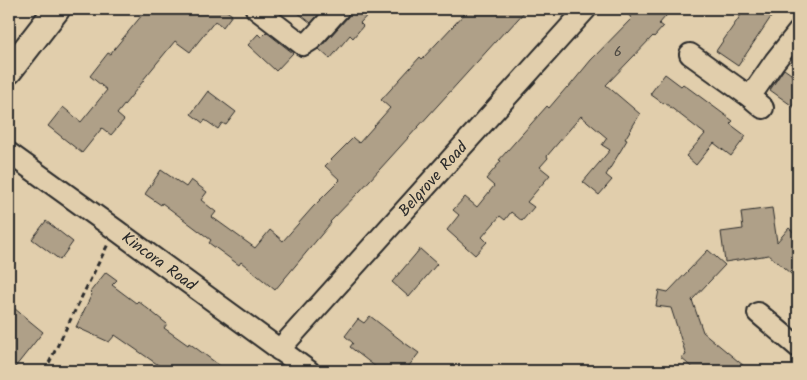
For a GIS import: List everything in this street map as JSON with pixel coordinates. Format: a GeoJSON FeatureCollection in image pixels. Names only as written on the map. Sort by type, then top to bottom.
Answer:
{"type":"FeatureCollection","features":[{"type":"Feature","properties":{"kind":"main road"},"geometry":{"type":"LineString","coordinates":[[9,71],[57,9]]}},
{"type":"Feature","properties":{"kind":"street"},"geometry":{"type":"LineString","coordinates":[[261,10],[303,45],[339,9]]}},
{"type":"Feature","properties":{"kind":"street","name":"Belgrove Road"},"geometry":{"type":"LineString","coordinates":[[279,350],[586,9]]}},
{"type":"Feature","properties":{"kind":"street"},"geometry":{"type":"LineString","coordinates":[[690,54],[757,102],[775,61],[798,32]]}},
{"type":"Feature","properties":{"kind":"street","name":"Kincora Road"},"geometry":{"type":"LineString","coordinates":[[9,153],[309,371]]}},
{"type":"Feature","properties":{"kind":"street"},"geometry":{"type":"LineString","coordinates":[[758,314],[798,347]]}},
{"type":"Feature","properties":{"kind":"path"},"geometry":{"type":"LineString","coordinates":[[45,371],[116,230]]}},
{"type":"Feature","properties":{"kind":"building"},"geometry":{"type":"Polygon","coordinates":[[[147,9],[224,9],[232,15],[223,27],[215,21],[190,52],[175,41],[117,114],[124,120],[111,135],[102,128],[82,153],[48,126],[63,107],[81,122],[107,90],[90,76],[147,9]]]}},
{"type":"Feature","properties":{"kind":"building"},"geometry":{"type":"Polygon","coordinates":[[[293,9],[323,9],[311,23],[293,9]]]}},
{"type":"Feature","properties":{"kind":"building"},"geometry":{"type":"Polygon","coordinates":[[[351,9],[373,9],[360,23],[363,26],[353,38],[350,35],[330,59],[319,49],[348,17],[351,9]]]}},
{"type":"Feature","properties":{"kind":"building"},"geometry":{"type":"Polygon","coordinates":[[[469,9],[527,9],[330,222],[275,290],[241,262],[239,265],[209,243],[211,240],[162,203],[161,205],[145,194],[161,170],[186,187],[191,180],[207,192],[201,200],[216,212],[212,217],[255,248],[270,230],[283,241],[340,180],[325,166],[353,138],[359,143],[390,108],[381,100],[420,57],[422,59],[469,9]]]}},
{"type":"Feature","properties":{"kind":"building"},"geometry":{"type":"Polygon","coordinates":[[[621,9],[672,9],[659,24],[663,27],[606,85],[640,114],[606,175],[612,180],[599,195],[583,182],[610,150],[602,145],[607,138],[581,116],[540,167],[550,175],[527,202],[534,207],[522,221],[511,212],[505,220],[500,216],[482,237],[487,242],[475,255],[447,230],[459,215],[453,210],[465,197],[477,207],[494,186],[486,179],[501,161],[499,160],[547,106],[549,108],[591,60],[632,18],[621,9]]]}},
{"type":"Feature","properties":{"kind":"building"},"geometry":{"type":"Polygon","coordinates":[[[745,9],[765,9],[773,14],[738,66],[716,51],[745,9]]]}},
{"type":"Feature","properties":{"kind":"building"},"geometry":{"type":"Polygon","coordinates":[[[266,32],[293,53],[276,71],[248,45],[258,34],[261,37],[266,32]]]}},
{"type":"Feature","properties":{"kind":"building"},"geometry":{"type":"Polygon","coordinates":[[[784,69],[798,79],[798,110],[770,90],[784,69]]]}},
{"type":"Feature","properties":{"kind":"building"},"geometry":{"type":"Polygon","coordinates":[[[665,74],[681,86],[683,84],[733,121],[730,124],[746,136],[731,156],[714,143],[696,165],[686,156],[705,134],[665,103],[650,94],[665,74]]]}},
{"type":"Feature","properties":{"kind":"building"},"geometry":{"type":"Polygon","coordinates":[[[208,91],[236,112],[226,125],[222,123],[218,129],[205,120],[203,123],[191,114],[208,91]]]}},
{"type":"Feature","properties":{"kind":"building"},"geometry":{"type":"Polygon","coordinates":[[[772,208],[777,242],[789,228],[798,236],[798,280],[769,255],[725,262],[721,232],[743,229],[741,212],[772,208]]]}},
{"type":"Feature","properties":{"kind":"building"},"geometry":{"type":"Polygon","coordinates":[[[46,221],[73,242],[60,260],[32,239],[46,221]]]}},
{"type":"Feature","properties":{"kind":"building"},"geometry":{"type":"Polygon","coordinates":[[[420,249],[437,264],[409,297],[392,282],[420,249]]]}},
{"type":"Feature","properties":{"kind":"building"},"geometry":{"type":"Polygon","coordinates":[[[708,250],[725,265],[692,300],[703,332],[750,371],[696,371],[681,358],[686,355],[671,308],[656,306],[659,290],[668,292],[708,250]]]}},
{"type":"Feature","properties":{"kind":"building"},"geometry":{"type":"Polygon","coordinates":[[[106,272],[117,280],[112,285],[136,303],[138,301],[167,324],[164,328],[188,345],[189,343],[227,371],[167,371],[115,335],[109,342],[76,327],[92,294],[90,292],[106,272]]]}},
{"type":"Feature","properties":{"kind":"building"},"geometry":{"type":"Polygon","coordinates":[[[9,304],[43,332],[12,371],[9,371],[9,304]]]}},
{"type":"Feature","properties":{"kind":"building"},"geometry":{"type":"Polygon","coordinates":[[[370,316],[419,353],[405,371],[381,371],[350,347],[353,343],[345,336],[358,319],[364,323],[370,316]]]}}]}
